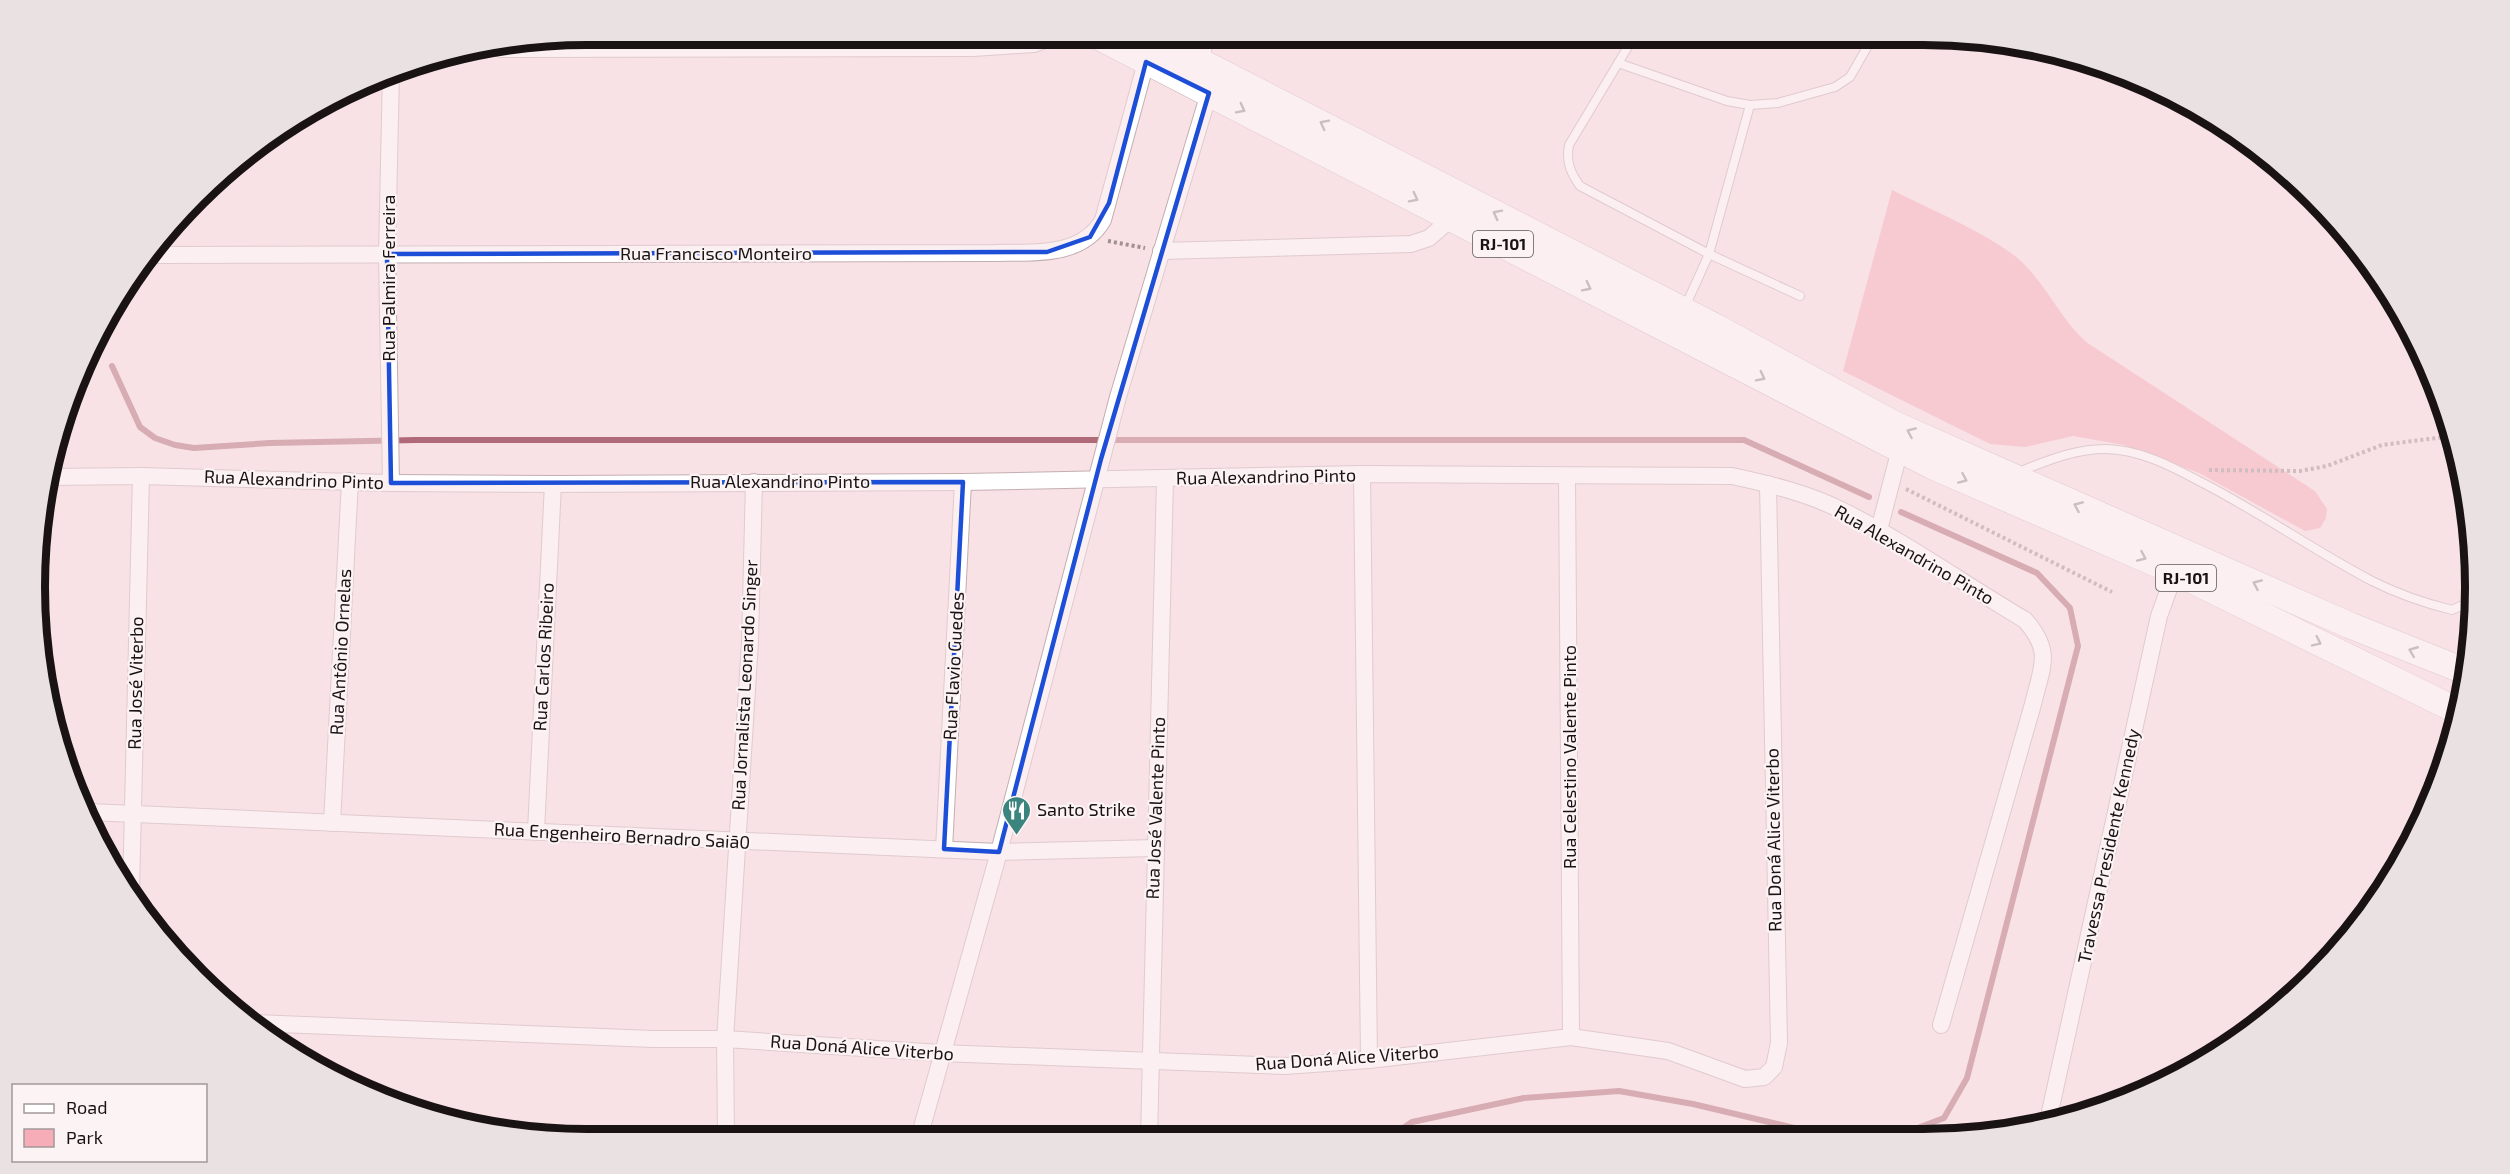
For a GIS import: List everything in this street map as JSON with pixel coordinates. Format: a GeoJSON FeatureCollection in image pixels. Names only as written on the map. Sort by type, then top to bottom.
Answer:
{"type":"FeatureCollection","features":[{"type":"Feature","properties":{"kind":"main road","name":"RJ-101"},"geometry":{"type":"LineString","coordinates":[[1115,45],[1900,449],[2175,572],[2451,708]]}},
{"type":"Feature","properties":{"kind":"main road","name":"RJ-101"},"geometry":{"type":"LineString","coordinates":[[1170,45],[1683,310],[1894,423],[2349,625],[2458,669]]}},
{"type":"Feature","properties":{"kind":"street"},"geometry":{"type":"LineString","coordinates":[[830,45],[973,48],[1019,45]]}},
{"type":"Feature","properties":{"kind":"street"},"geometry":{"type":"LineString","coordinates":[[1200,61],[1204,45]]}},
{"type":"Feature","properties":{"kind":"street"},"geometry":{"type":"LineString","coordinates":[[1090,237],[1106,213],[1146,62]]}},
{"type":"Feature","properties":{"kind":"street","name":"Rua Palmira Ferreira"},"geometry":{"type":"LineString","coordinates":[[391,82],[387,254],[392,483]]}},
{"type":"Feature","properties":{"kind":"street"},"geometry":{"type":"LineString","coordinates":[[921,1129],[999,852],[1118,397],[1209,93]]}},
{"type":"Feature","properties":{"kind":"street"},"geometry":{"type":"LineString","coordinates":[[1161,251],[1411,244],[1430,238],[1452,218]]}},
{"type":"Feature","properties":{"kind":"street","name":"Rua Francisco Monteiro"},"geometry":{"type":"LineString","coordinates":[[159,255],[1039,252],[1069,247],[1090,237]]}},
{"type":"Feature","properties":{"kind":"street"},"geometry":{"type":"LineString","coordinates":[[1879,530],[1900,449]]}},
{"type":"Feature","properties":{"kind":"street"},"geometry":{"type":"LineString","coordinates":[[1362,474],[1369,1060]]}},
{"type":"Feature","properties":{"kind":"street","name":"Rua Alexandrino Pinto"},"geometry":{"type":"LineString","coordinates":[[56,477],[141,476],[392,483],[553,484],[963,482],[1362,474],[1732,476],[1768,484],[1840,509],[1879,530],[2025,620],[2038,635],[2044,654],[2033,704],[1941,1025]]}},
{"type":"Feature","properties":{"kind":"street","name":"Rua José Viterbo"},"geometry":{"type":"LineString","coordinates":[[131,880],[141,476]]}},
{"type":"Feature","properties":{"kind":"street","name":"Rua Celestino Valente Pinto"},"geometry":{"type":"LineString","coordinates":[[1567,476],[1571,1037]]}},
{"type":"Feature","properties":{"kind":"street","name":"Rua José Valente Pinto"},"geometry":{"type":"LineString","coordinates":[[1149,1129],[1165,479]]}},
{"type":"Feature","properties":{"kind":"street","name":"Rua Antônio Ornelas"},"geometry":{"type":"LineString","coordinates":[[332,823],[350,482]]}},
{"type":"Feature","properties":{"kind":"street","name":"Rua Jornalista Leonardo Singer"},"geometry":{"type":"LineString","coordinates":[[726,1129],[724,1039],[750,642],[754,482]]}},
{"type":"Feature","properties":{"kind":"street","name":"Rua Flavio Guedes"},"geometry":{"type":"LineString","coordinates":[[944,849],[963,482]]}},
{"type":"Feature","properties":{"kind":"street","name":"Rua Carlos Ribeiro"},"geometry":{"type":"LineString","coordinates":[[536,831],[553,484]]}},
{"type":"Feature","properties":{"kind":"street","name":"Rua Doná Alice Viterbo"},"geometry":{"type":"LineString","coordinates":[[266,1023],[653,1040],[724,1039],[941,1053],[1285,1065],[1369,1060],[1571,1037],[1668,1051],[1745,1079],[1764,1077],[1774,1067],[1779,1043],[1768,484]]}},
{"type":"Feature","properties":{"kind":"street","name":"Travessa Presidente Kennedy"},"geometry":{"type":"LineString","coordinates":[[2049,1114],[2159,616],[2175,572]]}},
{"type":"Feature","properties":{"kind":"street","name":"Rua Engenheiro Bernadro Saiā0"},"geometry":{"type":"LineString","coordinates":[[94,812],[999,852],[1155,849]]}},
{"type":"Feature","properties":{"kind":"lane"},"geometry":{"type":"LineString","coordinates":[[1629,45],[1569,145],[1567,157],[1570,173],[1580,186],[1709,254],[1800,296]]}},
{"type":"Feature","properties":{"kind":"lane"},"geometry":{"type":"LineString","coordinates":[[1618,63],[1727,101],[1750,105],[1778,103],[1835,87],[1850,77],[1868,45]]}},
{"type":"Feature","properties":{"kind":"lane"},"geometry":{"type":"LineString","coordinates":[[1683,310],[1709,254],[1750,105]]}},
{"type":"Feature","properties":{"kind":"lane"},"geometry":{"type":"LineString","coordinates":[[2009,476],[2069,453],[2106,449],[2135,453],[2178,470],[2252,508],[2370,580],[2412,599],[2452,610],[2464,607]]}},
{"type":"Feature","properties":{"kind":"path"},"geometry":{"type":"LineString","coordinates":[[1090,237],[1161,251]]}},
{"type":"Feature","properties":{"kind":"path"},"geometry":{"type":"LineString","coordinates":[[2178,470],[2300,471],[2327,466],[2382,445],[2444,437]]}},
{"type":"Feature","properties":{"kind":"path"},"geometry":{"type":"LineString","coordinates":[[1892,482],[2112,592]]}},
{"type":"Feature","properties":{"kind":"highlighted area"},"geometry":{"type":"Polygon","coordinates":[[[1146,62],[1209,93],[1101,459],[999,852],[944,849],[963,482],[391,483],[387,254],[1047,252],[1090,237],[1109,203],[1146,62]]]}},
{"type":"Feature","properties":{"kind":"green space"},"geometry":{"type":"Polygon","coordinates":[[[1892,190],[1960,223],[2010,252],[2031,271],[2069,323],[2086,342],[2315,491],[2327,509],[2326,518],[2320,528],[2305,531],[2199,473],[2124,445],[2073,436],[2025,447],[1990,444],[1843,371],[1892,190]]]}},
{"type":"Feature","properties":{"kind":"waterway"},"geometry":{"type":"LineString","coordinates":[[112,366],[140,427],[155,438],[175,445],[194,448],[270,443],[416,440],[1744,440],[1869,497]]}},
{"type":"Feature","properties":{"kind":"waterway"},"geometry":{"type":"LineString","coordinates":[[1901,512],[2037,573],[2070,608],[2078,646],[1967,1078],[1944,1118],[1915,1129]]}},
{"type":"Feature","properties":{"kind":"waterway"},"geometry":{"type":"LineString","coordinates":[[1402,1129],[1412,1122],[1524,1098],[1619,1091],[1693,1104],[1799,1129]]}},
{"type":"Feature","properties":{"kind":"place","name":"Santo Strike"},"geometry":{"type":"Point","coordinates":[1016,836]}}]}
